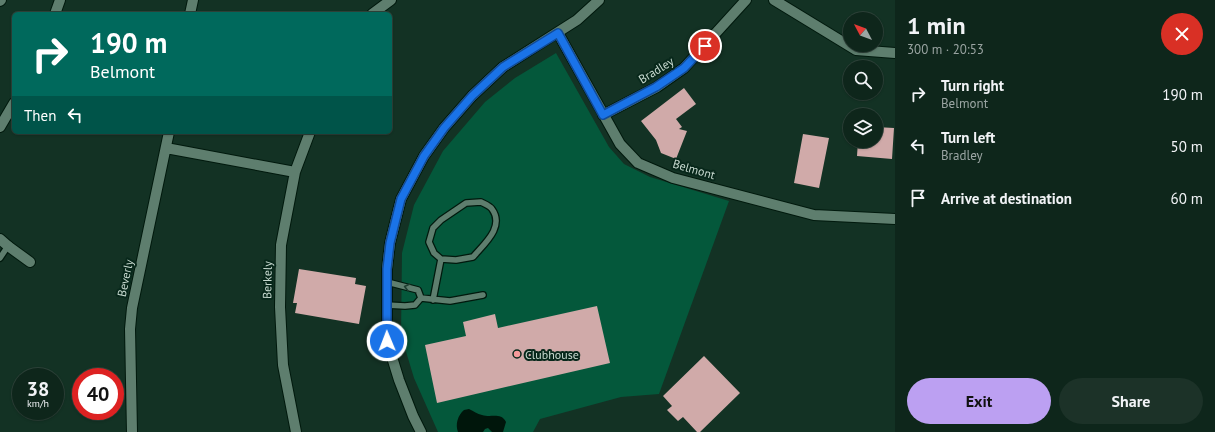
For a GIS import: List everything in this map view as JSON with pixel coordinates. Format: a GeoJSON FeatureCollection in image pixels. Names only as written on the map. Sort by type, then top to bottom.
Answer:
{"type":"FeatureCollection","features":[{"type":"Feature","properties":{"kind":"street"},"geometry":{"type":"LineString","coordinates":[[56,12],[60,0]]}},
{"type":"Feature","properties":{"kind":"street"},"geometry":{"type":"LineString","coordinates":[[190,12],[193,0]]}},
{"type":"Feature","properties":{"kind":"street"},"geometry":{"type":"LineString","coordinates":[[375,12],[391,0]]}},
{"type":"Feature","properties":{"kind":"street"},"geometry":{"type":"LineString","coordinates":[[421,432],[399,380],[387,341],[386,305],[390,243],[401,199],[424,156],[444,128],[467,101],[503,67],[577,20],[598,0]]}},
{"type":"Feature","properties":{"kind":"street","name":"Bradley"},"geometry":{"type":"LineString","coordinates":[[603,115],[656,87],[684,68],[746,0]]}},
{"type":"Feature","properties":{"kind":"street"},"geometry":{"type":"LineString","coordinates":[[774,0],[856,50],[895,53]]}},
{"type":"Feature","properties":{"kind":"street","name":"Belmont"},"geometry":{"type":"LineString","coordinates":[[558,33],[620,144],[638,163],[673,178],[814,216],[895,219]]}},
{"type":"Feature","properties":{"kind":"street"},"geometry":{"type":"LineString","coordinates":[[0,127],[12,106]]}},
{"type":"Feature","properties":{"kind":"street","name":"Beverly"},"geometry":{"type":"LineString","coordinates":[[132,432],[130,329],[132,308],[169,134]]}},
{"type":"Feature","properties":{"kind":"street","name":"Berkely"},"geometry":{"type":"LineString","coordinates":[[296,432],[283,365],[280,307],[281,245],[295,172],[309,134]]}},
{"type":"Feature","properties":{"kind":"street"},"geometry":{"type":"LineString","coordinates":[[166,148],[295,172]]}},
{"type":"Feature","properties":{"kind":"street"},"geometry":{"type":"LineString","coordinates":[[4,242],[30,262]]}},
{"type":"Feature","properties":{"kind":"lane"},"geometry":{"type":"LineString","coordinates":[[481,202],[492,208],[497,221],[493,234],[474,257],[456,260],[441,259],[434,253],[430,242],[433,228],[441,220],[466,203],[481,202]]}},
{"type":"Feature","properties":{"kind":"lane"},"geometry":{"type":"LineString","coordinates":[[0,258],[4,242]]}},
{"type":"Feature","properties":{"kind":"lane"},"geometry":{"type":"LineString","coordinates":[[433,300],[441,259]]}},
{"type":"Feature","properties":{"kind":"lane"},"geometry":{"type":"LineString","coordinates":[[387,282],[418,290],[421,298]]}},
{"type":"Feature","properties":{"kind":"lane"},"geometry":{"type":"LineString","coordinates":[[421,298],[450,301],[483,295]]}},
{"type":"Feature","properties":{"kind":"lane"},"geometry":{"type":"LineString","coordinates":[[386,305],[415,305],[421,298]]}},
{"type":"Feature","properties":{"kind":"green space"},"geometry":{"type":"Polygon","coordinates":[[[556,53],[609,147],[624,164],[650,177],[729,201],[659,394],[621,397],[540,419],[533,432],[438,432],[414,378],[401,335],[402,253],[414,205],[443,151],[485,102],[515,78],[556,53]]]}},
{"type":"Feature","properties":{"kind":"shaded area"},"geometry":{"type":"Polygon","coordinates":[[[469,409],[485,416],[499,416],[504,419],[506,422],[503,432],[492,432],[488,428],[483,432],[458,432],[457,423],[459,417],[464,410],[469,409]]]}},
{"type":"Feature","properties":{"kind":"building"},"geometry":{"type":"Polygon","coordinates":[[[684,88],[696,104],[676,119],[682,127],[679,129],[687,131],[676,159],[661,153],[656,140],[641,121],[684,88]]]}},
{"type":"Feature","properties":{"kind":"building"},"geometry":{"type":"Polygon","coordinates":[[[883,127],[894,128],[892,159],[857,156],[858,148],[883,148],[883,127]]]}},
{"type":"Feature","properties":{"kind":"building"},"geometry":{"type":"Polygon","coordinates":[[[803,134],[829,138],[819,188],[794,183],[803,134]]]}},
{"type":"Feature","properties":{"kind":"building"},"geometry":{"type":"Polygon","coordinates":[[[299,269],[356,278],[355,284],[366,286],[359,324],[295,313],[297,303],[293,303],[299,269]]]}},
{"type":"Feature","properties":{"kind":"building","name":"Clubhouse"},"geometry":{"type":"Polygon","coordinates":[[[597,306],[610,363],[437,403],[425,345],[466,336],[463,322],[495,314],[498,328],[597,306]]]}},
{"type":"Feature","properties":{"kind":"building"},"geometry":{"type":"Polygon","coordinates":[[[704,356],[740,393],[700,432],[697,432],[683,417],[678,421],[667,410],[672,406],[663,396],[704,356]]]}},
{"type":"Feature","properties":{"kind":"place","name":"Clubhouse"},"geometry":{"type":"Point","coordinates":[517,354]}},
{"type":"Feature","properties":{"kind":"route"},"geometry":{"type":"LineString","coordinates":[[387,341],[387,269],[390,243],[401,199],[424,156],[444,128],[472,96],[503,67],[558,33],[603,115],[656,87],[684,68],[705,46]]}}]}
